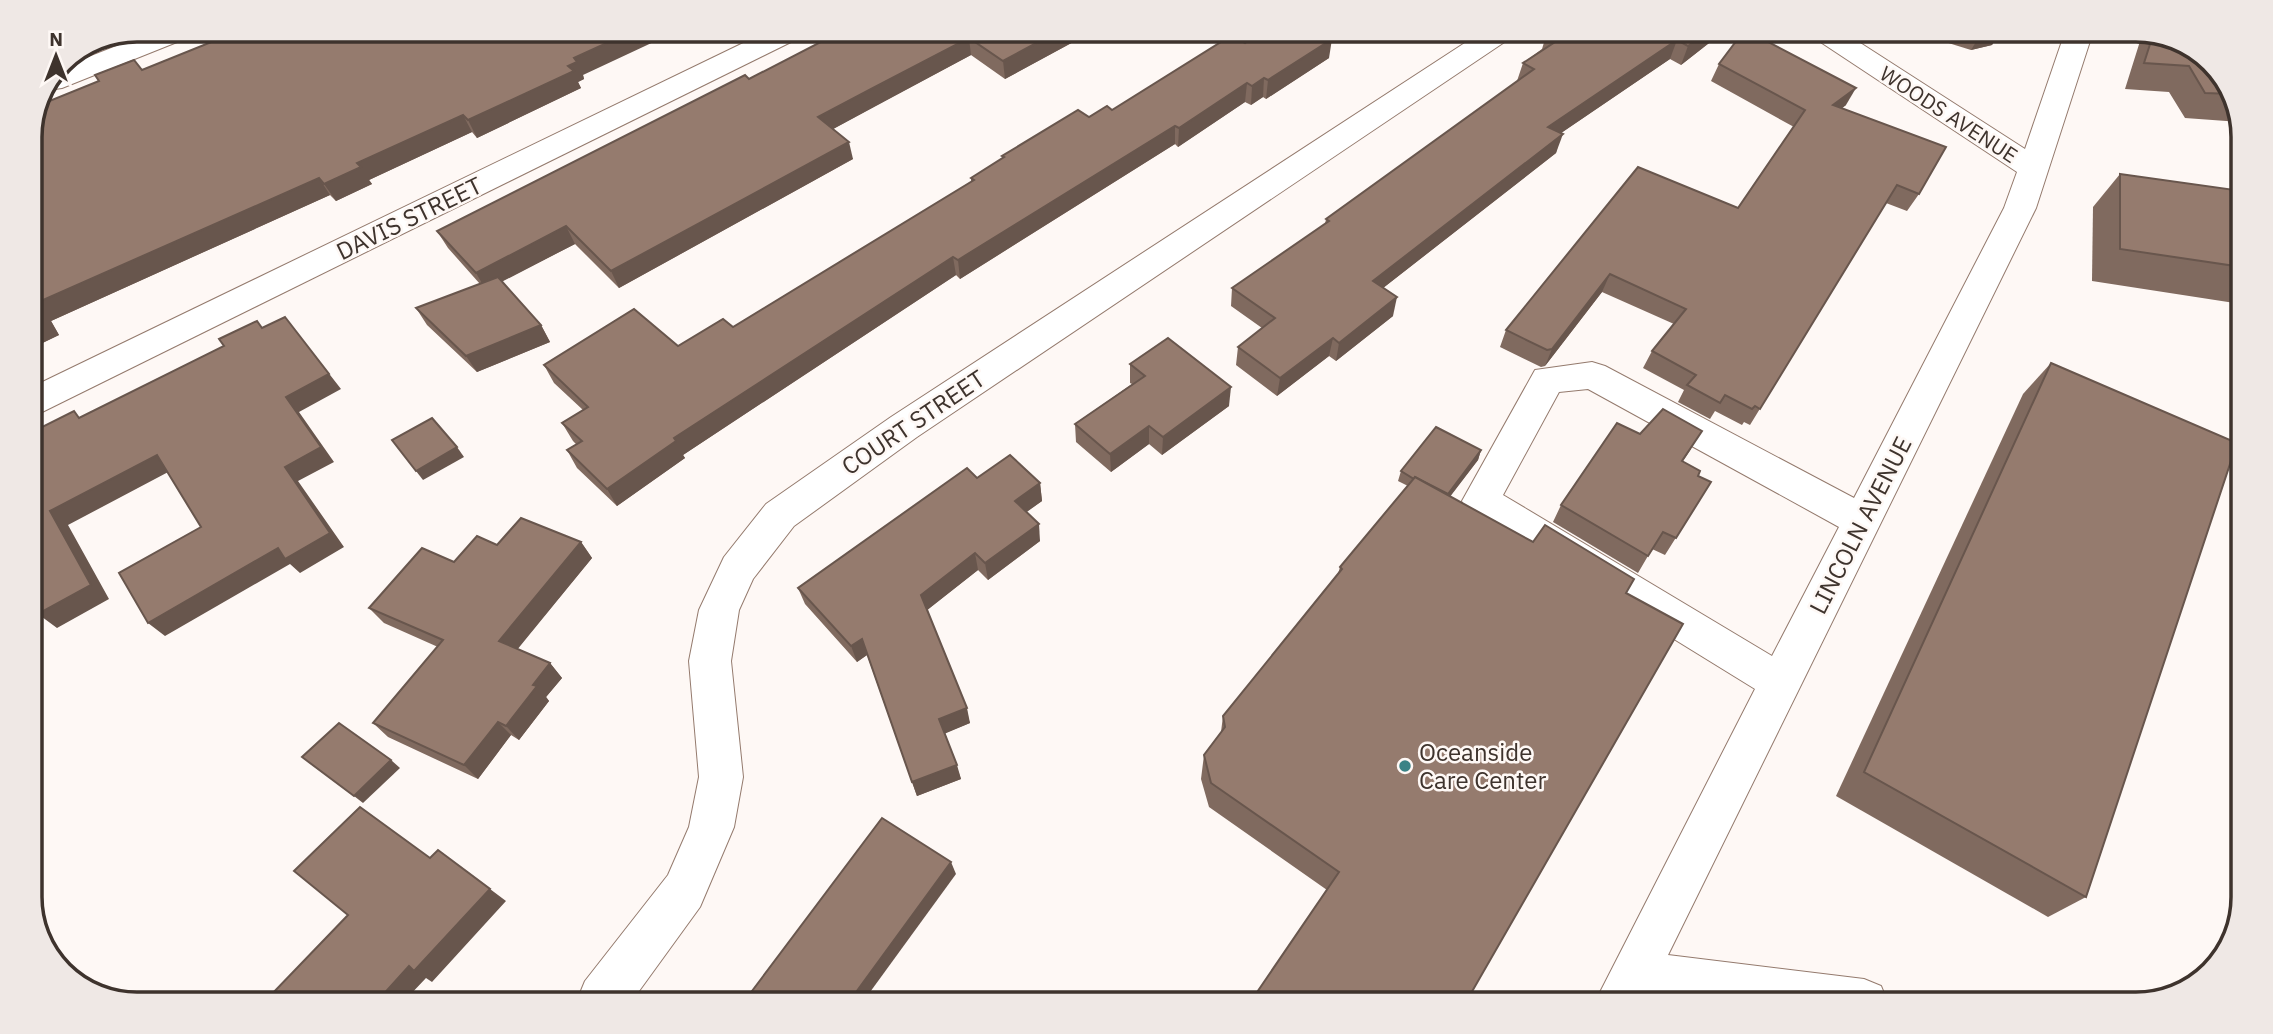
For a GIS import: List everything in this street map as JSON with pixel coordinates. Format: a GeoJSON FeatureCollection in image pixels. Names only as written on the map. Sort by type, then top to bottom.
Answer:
{"type":"FeatureCollection","features":[{"type":"Feature","properties":{"kind":"street"},"geometry":{"type":"LineString","coordinates":[[91,66],[152,42]]}},
{"type":"Feature","properties":{"kind":"street","name":"DAVIS STREET"},"geometry":{"type":"LineString","coordinates":[[42,398],[769,42]]}},
{"type":"Feature","properties":{"kind":"street","name":"COURT STREET"},"geometry":{"type":"LineString","coordinates":[[607,992],[635,959],[684,891],[711,827],[721,777],[710,661],[719,610],[738,569],[780,515],[904,426],[1485,42]]}},
{"type":"Feature","properties":{"kind":"street","name":"WOODS AVENUE"},"geometry":{"type":"LineString","coordinates":[[1840,42],[2031,167]]}},
{"type":"Feature","properties":{"kind":"street","name":"LINCOLN AVENUE"},"geometry":{"type":"LineString","coordinates":[[1627,989],[2020,208],[2031,167],[2076,42]]}},
{"type":"Feature","properties":{"kind":"street"},"geometry":{"type":"LineString","coordinates":[[1781,683],[1481,500],[1548,380],[1592,375],[1862,521]]}},
{"type":"Feature","properties":{"kind":"street"},"geometry":{"type":"LineString","coordinates":[[1627,989],[1678,992]]}},
{"type":"Feature","properties":{"kind":"building"},"geometry":{"type":"Polygon","coordinates":[[[211,42],[609,42],[574,58],[577,62],[568,66],[574,71],[468,120],[463,115],[357,163],[361,167],[324,184],[319,178],[42,300],[42,131],[45,112],[50,101],[74,91],[91,91],[91,84],[99,81],[95,75],[134,60],[142,70],[211,42]]]}},
{"type":"Feature","properties":{"kind":"building"},"geometry":{"type":"Polygon","coordinates":[[[821,42],[961,42],[818,117],[849,142],[611,271],[566,226],[476,273],[437,231],[745,75],[749,79],[821,42]]]}},
{"type":"Feature","properties":{"kind":"building"},"geometry":{"type":"Polygon","coordinates":[[[975,42],[1038,42],[1003,61],[975,42]]]}},
{"type":"Feature","properties":{"kind":"building"},"geometry":{"type":"Polygon","coordinates":[[[1221,42],[1327,42],[1268,80],[1264,78],[1252,86],[1247,83],[1179,128],[1175,126],[958,260],[953,257],[674,438],[676,441],[607,489],[567,450],[582,441],[562,423],[588,407],[544,365],[634,309],[678,346],[723,319],[733,327],[974,180],[971,178],[1004,157],[1002,156],[1078,110],[1089,117],[1107,106],[1112,110],[1221,42]]]}},
{"type":"Feature","properties":{"kind":"building"},"geometry":{"type":"Polygon","coordinates":[[[1555,42],[1674,42],[1548,127],[1563,134],[1373,281],[1397,297],[1339,343],[1333,338],[1280,378],[1238,347],[1275,318],[1232,288],[1329,221],[1326,219],[1534,69],[1523,63],[1555,42]]]}},
{"type":"Feature","properties":{"kind":"building"},"geometry":{"type":"Polygon","coordinates":[[[1736,42],[1768,42],[1856,88],[1833,105],[1946,147],[1919,194],[1897,185],[1760,409],[1755,406],[1752,409],[1725,395],[1720,403],[1687,385],[1696,375],[1652,351],[1686,309],[1610,274],[1552,349],[1547,350],[1506,330],[1638,167],[1738,208],[1805,110],[1719,64],[1736,42]]]}},
{"type":"Feature","properties":{"kind":"building"},"geometry":{"type":"Polygon","coordinates":[[[2150,43],[2172,49],[2203,70],[2220,94],[2205,93],[2189,66],[2144,63],[2150,43]]]}},
{"type":"Feature","properties":{"kind":"building"},"geometry":{"type":"Polygon","coordinates":[[[2120,174],[2231,189],[2231,265],[2120,249],[2120,174]]]}},
{"type":"Feature","properties":{"kind":"building"},"geometry":{"type":"Polygon","coordinates":[[[498,277],[541,325],[466,356],[416,308],[498,277]]]}},
{"type":"Feature","properties":{"kind":"building"},"geometry":{"type":"Polygon","coordinates":[[[285,317],[329,374],[286,397],[321,447],[285,467],[330,533],[285,559],[278,548],[148,623],[119,573],[201,527],[157,455],[50,511],[91,585],[42,612],[42,427],[74,411],[79,418],[224,346],[219,339],[257,321],[262,328],[285,317]]]}},
{"type":"Feature","properties":{"kind":"building"},"geometry":{"type":"Polygon","coordinates":[[[1168,338],[1231,387],[1163,437],[1149,426],[1110,454],[1075,424],[1145,376],[1130,364],[1168,338]]]}},
{"type":"Feature","properties":{"kind":"building"},"geometry":{"type":"Polygon","coordinates":[[[2051,363],[2231,440],[2231,461],[2086,897],[1864,772],[2051,363]]]}},
{"type":"Feature","properties":{"kind":"building"},"geometry":{"type":"Polygon","coordinates":[[[1663,409],[1702,431],[1682,461],[1700,471],[1698,476],[1711,482],[1676,538],[1663,532],[1648,556],[1561,505],[1617,423],[1640,434],[1663,409]]]}},
{"type":"Feature","properties":{"kind":"building"},"geometry":{"type":"Polygon","coordinates":[[[432,418],[457,447],[416,471],[392,440],[432,418]]]}},
{"type":"Feature","properties":{"kind":"building"},"geometry":{"type":"Polygon","coordinates":[[[1436,427],[1481,450],[1448,494],[1401,471],[1436,427]]]}},
{"type":"Feature","properties":{"kind":"building"},"geometry":{"type":"Polygon","coordinates":[[[1010,455],[1040,483],[1015,501],[1039,524],[985,563],[975,553],[921,595],[967,708],[939,719],[957,765],[912,782],[862,639],[851,646],[798,588],[967,468],[977,478],[1010,455]]]}},
{"type":"Feature","properties":{"kind":"building","name":"Oceanside Care Center"},"geometry":{"type":"Polygon","coordinates":[[[1415,477],[1533,542],[1545,525],[1634,579],[1626,593],[1683,624],[1472,992],[1257,992],[1339,872],[1211,783],[1204,755],[1225,727],[1223,716],[1342,569],[1340,567],[1415,477]]]}},
{"type":"Feature","properties":{"kind":"building"},"geometry":{"type":"Polygon","coordinates":[[[521,518],[581,542],[499,641],[550,663],[533,685],[537,686],[506,726],[498,722],[464,765],[373,723],[443,640],[369,608],[422,548],[454,562],[477,536],[497,545],[521,518]]]}},
{"type":"Feature","properties":{"kind":"building"},"geometry":{"type":"Polygon","coordinates":[[[339,723],[391,760],[354,796],[302,757],[339,723]]]}},
{"type":"Feature","properties":{"kind":"building"},"geometry":{"type":"Polygon","coordinates":[[[360,807],[430,858],[438,850],[490,889],[414,971],[409,966],[386,992],[274,992],[348,915],[294,871],[360,807]]]}},
{"type":"Feature","properties":{"kind":"building"},"geometry":{"type":"Polygon","coordinates":[[[882,818],[951,862],[856,992],[751,992],[882,818]]]}},
{"type":"Feature","properties":{"kind":"place","name":"Oceanside Care Center"},"geometry":{"type":"Point","coordinates":[1405,766]}}]}
